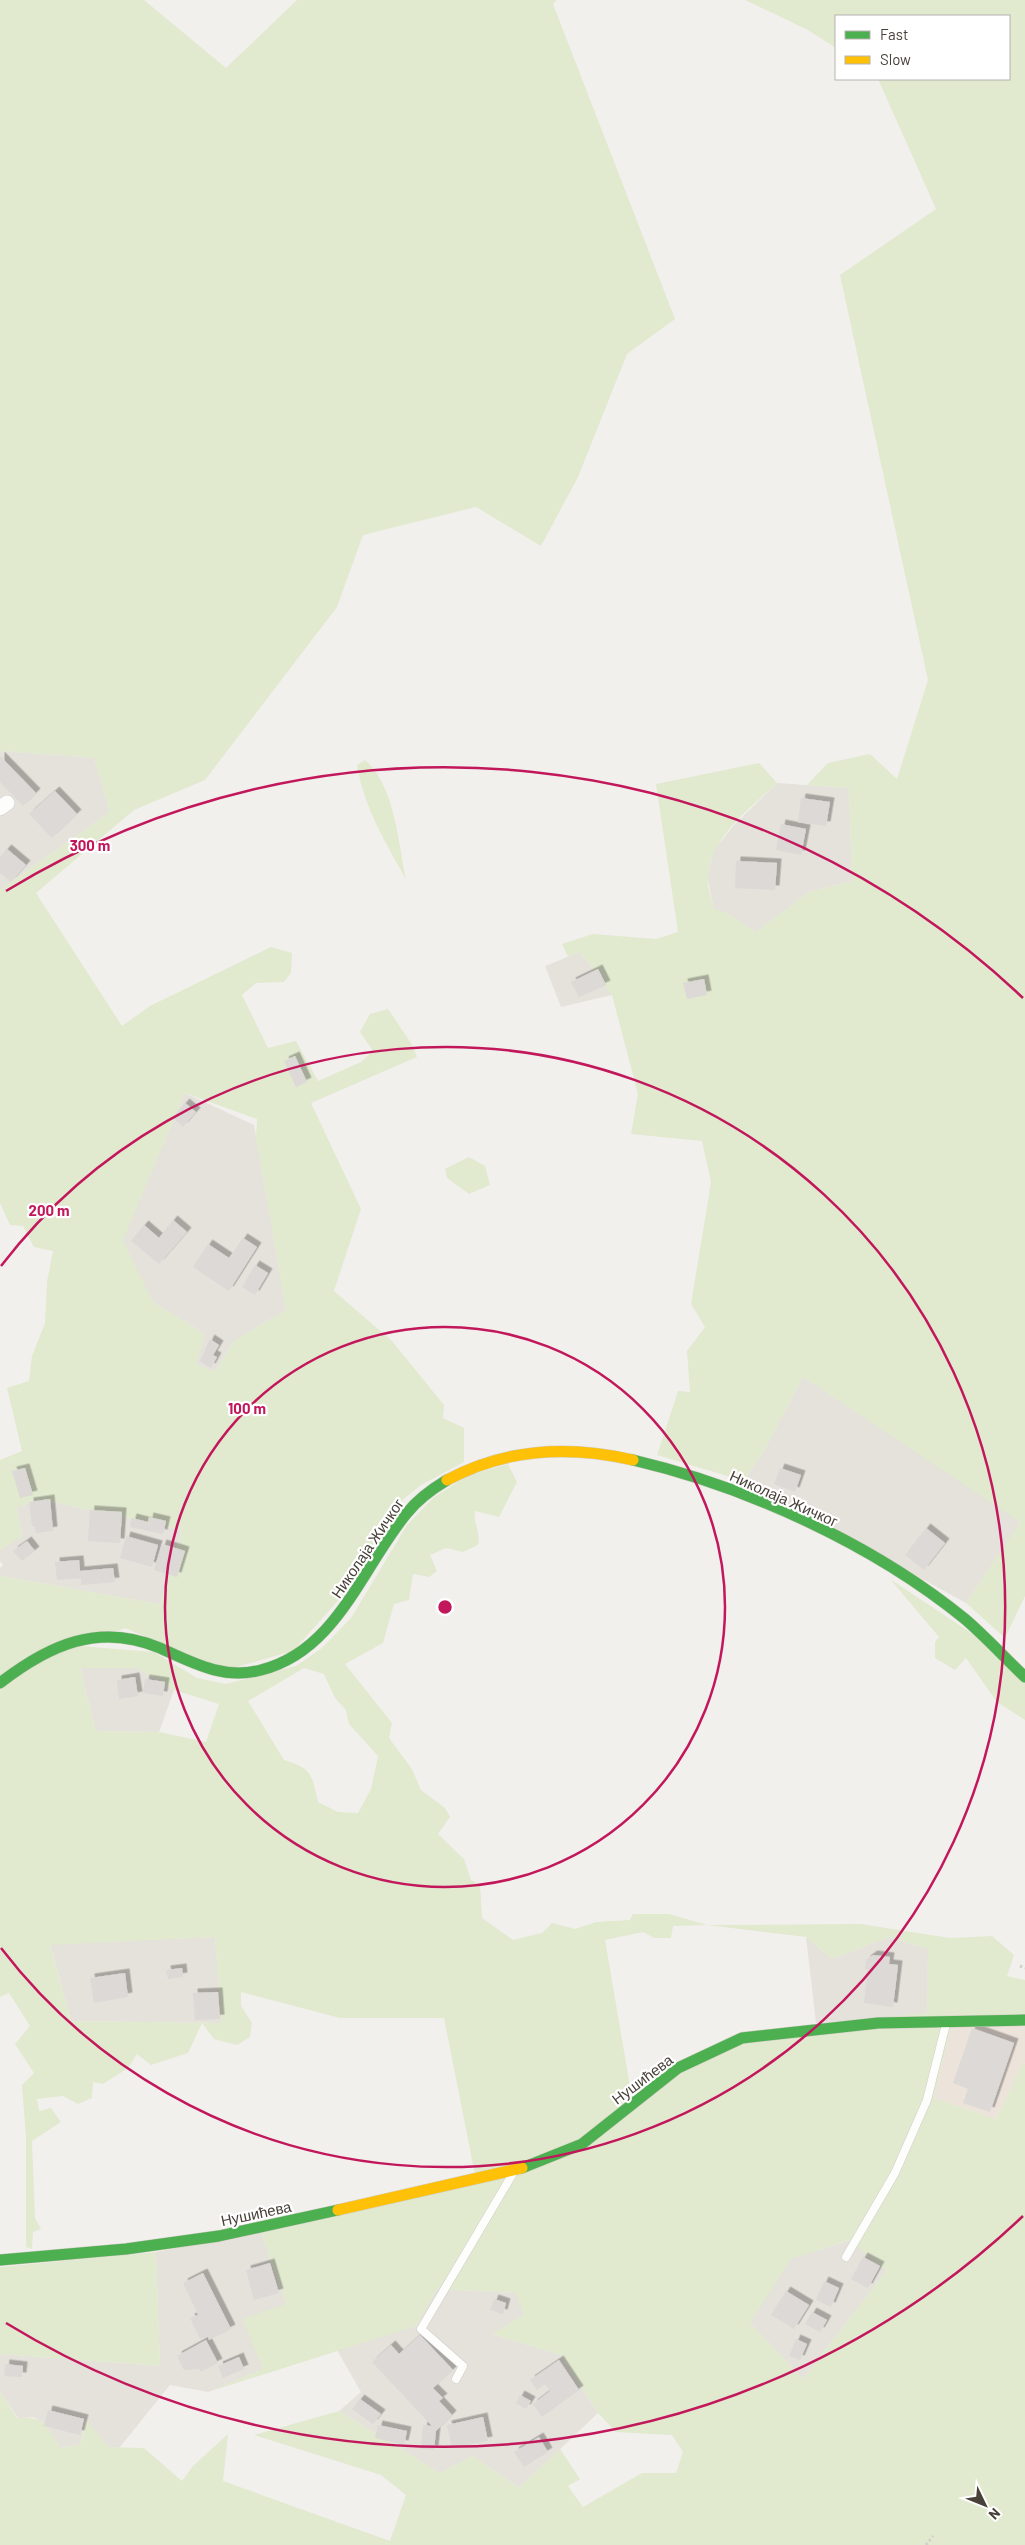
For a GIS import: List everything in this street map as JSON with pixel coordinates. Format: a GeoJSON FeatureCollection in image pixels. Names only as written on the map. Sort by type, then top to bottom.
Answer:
{"type":"FeatureCollection","features":[{"type":"Feature","properties":{"kind":"street","name":"Николаја Жичког"},"geometry":{"type":"LineString","coordinates":[[0,1683],[16,1670],[51,1649],[93,1638],[124,1637],[140,1640],[219,1674],[245,1674],[274,1666],[308,1646],[335,1619],[355,1593],[399,1523],[421,1498],[450,1479],[482,1464],[522,1453],[548,1450],[596,1453],[648,1464],[736,1492],[792,1515],[853,1546],[956,1612],[1025,1677]]}},
{"type":"Feature","properties":{"kind":"street","name":"Нушићева"},"geometry":{"type":"LineString","coordinates":[[0,2260],[126,2249],[219,2236],[514,2171],[582,2144],[678,2068],[742,2038],[878,2023],[1025,2020]]}},
{"type":"Feature","properties":{"kind":"lane"},"geometry":{"type":"LineString","coordinates":[[846,2257],[895,2173],[927,2100],[947,2022]]}},
{"type":"Feature","properties":{"kind":"lane"},"geometry":{"type":"LineString","coordinates":[[456,2379],[463,2366],[421,2329],[514,2171]]}},
{"type":"Feature","properties":{"kind":"path"},"geometry":{"type":"LineString","coordinates":[[1020,1966],[1025,1968]]}},
{"type":"Feature","properties":{"kind":"path"},"geometry":{"type":"LineString","coordinates":[[926,2545],[933,2536]]}},
{"type":"Feature","properties":{"kind":"shaded area"},"geometry":{"type":"Polygon","coordinates":[[[0,751],[94,758],[110,812],[0,890],[0,751]]]}},
{"type":"Feature","properties":{"kind":"shaded area"},"geometry":{"type":"Polygon","coordinates":[[[777,783],[849,788],[852,881],[809,892],[756,932],[725,912],[714,910],[707,876],[714,850],[734,825],[777,783]]]}},
{"type":"Feature","properties":{"kind":"shaded area"},"geometry":{"type":"Polygon","coordinates":[[[580,952],[612,995],[561,1007],[545,966],[580,952]]]}},
{"type":"Feature","properties":{"kind":"shaded area"},"geometry":{"type":"Polygon","coordinates":[[[185,1093],[254,1125],[286,1310],[234,1341],[215,1372],[196,1364],[205,1334],[153,1302],[122,1240],[185,1093]]]}},
{"type":"Feature","properties":{"kind":"shaded area"},"geometry":{"type":"Polygon","coordinates":[[[803,1377],[1021,1522],[966,1603],[744,1481],[765,1449],[803,1377]]]}},
{"type":"Feature","properties":{"kind":"shaded area"},"geometry":{"type":"Polygon","coordinates":[[[38,1499],[182,1530],[160,1604],[0,1576],[0,1568],[3,1565],[0,1561],[0,1550],[22,1536],[17,1508],[38,1499]]]}},
{"type":"Feature","properties":{"kind":"shaded area"},"geometry":{"type":"Polygon","coordinates":[[[80,1668],[137,1668],[174,1690],[159,1732],[96,1731],[80,1668]]]}},
{"type":"Feature","properties":{"kind":"shaded area"},"geometry":{"type":"Polygon","coordinates":[[[215,1937],[222,2023],[71,2021],[50,1944],[215,1937]]]}},
{"type":"Feature","properties":{"kind":"shaded area"},"geometry":{"type":"Polygon","coordinates":[[[806,1937],[832,1959],[889,1937],[928,1949],[927,2014],[816,2023],[806,1937]]]}},
{"type":"Feature","properties":{"kind":"shaded area"},"geometry":{"type":"Polygon","coordinates":[[[1025,2022],[1025,2064],[1023,2063],[996,2119],[934,2098],[951,2027],[1025,2022]]]}},
{"type":"Feature","properties":{"kind":"shaded area"},"geometry":{"type":"Polygon","coordinates":[[[261,2232],[286,2304],[264,2369],[208,2392],[170,2385],[120,2447],[108,2447],[86,2421],[80,2445],[60,2448],[46,2425],[34,2417],[18,2418],[0,2391],[0,2354],[160,2366],[156,2252],[261,2232]]]}},
{"type":"Feature","properties":{"kind":"shaded area"},"geometry":{"type":"Polygon","coordinates":[[[851,2240],[886,2271],[803,2379],[750,2323],[790,2259],[851,2240]]]}},
{"type":"Feature","properties":{"kind":"shaded area"},"geometry":{"type":"Polygon","coordinates":[[[437,2289],[517,2293],[524,2315],[492,2334],[561,2355],[598,2413],[519,2488],[473,2456],[440,2473],[339,2411],[361,2392],[337,2350],[416,2326],[437,2289]]]}},
{"type":"Feature","properties":{"kind":"green space"},"geometry":{"type":"Polygon","coordinates":[[[0,0],[144,0],[226,68],[297,0],[557,0],[553,4],[675,319],[627,354],[578,477],[541,546],[476,507],[363,535],[337,607],[205,780],[134,810],[36,893],[122,1026],[150,1006],[271,947],[292,953],[291,973],[284,982],[256,983],[242,995],[268,1048],[296,1041],[318,1081],[361,1062],[373,1051],[360,1032],[370,1014],[388,1009],[411,1043],[417,1057],[311,1103],[361,1209],[334,1291],[392,1341],[444,1405],[443,1418],[464,1428],[464,1462],[421,1485],[401,1501],[352,1585],[293,1651],[226,1670],[125,1628],[80,1646],[154,1652],[197,1678],[226,1684],[296,1666],[322,1648],[351,1618],[407,1525],[433,1498],[467,1476],[508,1464],[517,1482],[499,1517],[475,1511],[479,1536],[478,1545],[463,1552],[446,1548],[430,1555],[437,1571],[429,1577],[413,1574],[409,1600],[394,1604],[383,1643],[345,1664],[392,1723],[389,1738],[412,1769],[421,1790],[445,1808],[450,1817],[438,1834],[464,1859],[471,1880],[480,1884],[482,1918],[513,1940],[542,1933],[552,1923],[575,1929],[596,1922],[630,1920],[633,1914],[669,1914],[707,1925],[861,1924],[950,1938],[992,1936],[1014,1955],[1007,1976],[1025,1980],[1025,2016],[951,2027],[934,2098],[996,2119],[1023,2063],[1025,2064],[1025,2545],[0,2545],[0,2391],[17,2418],[40,2421],[48,2428],[60,2448],[80,2445],[87,2420],[108,2447],[144,2448],[182,2481],[193,2466],[228,2434],[223,2481],[390,2541],[406,2495],[381,2475],[254,2435],[339,2411],[440,2473],[473,2456],[519,2488],[560,2449],[580,2479],[568,2486],[583,2507],[642,2473],[676,2473],[683,2452],[672,2435],[616,2432],[598,2413],[561,2355],[492,2334],[524,2315],[516,2293],[437,2289],[416,2326],[208,2392],[263,2369],[242,2319],[286,2304],[261,2232],[475,2175],[444,2018],[340,2018],[241,1992],[241,2006],[252,2023],[250,2037],[237,2045],[214,2039],[202,2023],[188,2053],[151,2065],[137,2054],[128,2068],[103,2084],[93,2082],[92,2098],[78,2104],[63,2096],[37,2099],[39,2111],[51,2108],[61,2122],[32,2141],[35,2218],[41,2229],[33,2232],[32,2249],[26,2247],[26,2137],[22,2085],[34,2073],[15,2044],[30,2026],[9,1993],[0,1997],[0,1576],[160,1604],[182,1530],[38,1499],[17,1508],[22,1536],[0,1550],[0,1460],[22,1451],[7,1388],[29,1381],[32,1356],[45,1323],[47,1282],[53,1251],[34,1247],[23,1226],[10,1225],[0,1203],[0,890],[110,812],[94,758],[0,751],[0,0]],[[185,1093],[123,1240],[153,1302],[205,1334],[196,1364],[215,1372],[234,1341],[286,1310],[256,1138],[257,1119],[185,1093]],[[80,1668],[96,1731],[159,1732],[206,1742],[219,1704],[174,1690],[137,1668],[80,1668]],[[304,1668],[248,1701],[284,1760],[305,1770],[312,1779],[318,1802],[338,1812],[358,1813],[371,1789],[378,1756],[349,1724],[346,1710],[335,1698],[324,1674],[304,1668]],[[707,1925],[673,1926],[671,1938],[654,1938],[643,1932],[605,1940],[632,2098],[741,2032],[927,2013],[928,1949],[889,1937],[832,1959],[806,1937],[707,1925]],[[215,1937],[50,1945],[71,2021],[221,2023],[215,1937]],[[850,2240],[791,2259],[750,2323],[803,2379],[886,2271],[850,2240]]]}},
{"type":"Feature","properties":{"kind":"green space"},"geometry":{"type":"Polygon","coordinates":[[[745,0],[1025,0],[1025,1596],[1005,1638],[966,1603],[1020,1522],[803,1377],[765,1449],[744,1481],[657,1455],[678,1391],[690,1392],[687,1351],[705,1327],[691,1304],[711,1182],[702,1141],[631,1134],[638,1094],[612,995],[580,952],[568,957],[562,944],[593,934],[656,939],[678,932],[656,784],[759,763],[777,783],[744,813],[724,835],[711,861],[708,875],[708,888],[714,909],[725,912],[756,932],[809,892],[852,881],[849,788],[807,785],[828,763],[870,754],[897,779],[928,680],[840,275],[936,209],[878,80],[1010,80],[1010,15],[835,15],[835,47],[808,30],[745,0]]]}},
{"type":"Feature","properties":{"kind":"green space"},"geometry":{"type":"Polygon","coordinates":[[[365,760],[383,784],[389,799],[394,815],[406,879],[370,810],[357,765],[365,760]]]}},
{"type":"Feature","properties":{"kind":"green space"},"geometry":{"type":"Polygon","coordinates":[[[469,1157],[485,1166],[490,1185],[469,1194],[447,1178],[445,1169],[469,1157]]]}},
{"type":"Feature","properties":{"kind":"green space"},"geometry":{"type":"Polygon","coordinates":[[[890,1579],[1025,1669],[1025,1720],[997,1702],[966,1658],[955,1670],[935,1658],[935,1642],[939,1637],[890,1579]]]}},
{"type":"Feature","properties":{"kind":"green space"},"geometry":{"type":"Polygon","coordinates":[[[156,2252],[160,2366],[0,2354],[0,2267],[156,2252]]]}},
{"type":"Feature","properties":{"kind":"building"},"geometry":{"type":"Polygon","coordinates":[[[0,756],[36,793],[23,806],[0,782],[0,756]]]}},
{"type":"Feature","properties":{"kind":"building"},"geometry":{"type":"Polygon","coordinates":[[[55,791],[77,814],[52,838],[29,814],[55,791]]]}},
{"type":"Feature","properties":{"kind":"building"},"geometry":{"type":"Polygon","coordinates":[[[801,798],[830,802],[826,826],[798,822],[801,798]]]}},
{"type":"Feature","properties":{"kind":"building"},"geometry":{"type":"Polygon","coordinates":[[[781,824],[806,829],[801,855],[776,850],[781,824]]]}},
{"type":"Feature","properties":{"kind":"building"},"geometry":{"type":"Polygon","coordinates":[[[7,849],[26,865],[11,882],[0,873],[0,857],[7,849]]]}},
{"type":"Feature","properties":{"kind":"building"},"geometry":{"type":"Polygon","coordinates":[[[736,861],[777,863],[775,890],[735,888],[736,861]]]}},
{"type":"Feature","properties":{"kind":"building"},"geometry":{"type":"Polygon","coordinates":[[[598,969],[606,985],[579,997],[571,982],[598,969]]]}},
{"type":"Feature","properties":{"kind":"building"},"geometry":{"type":"Polygon","coordinates":[[[704,979],[707,995],[687,999],[683,983],[704,979]]]}},
{"type":"Feature","properties":{"kind":"building"},"geometry":{"type":"Polygon","coordinates":[[[295,1056],[307,1082],[296,1087],[284,1061],[295,1056]]]}},
{"type":"Feature","properties":{"kind":"building"},"geometry":{"type":"Polygon","coordinates":[[[185,1103],[196,1112],[183,1127],[173,1117],[185,1103]]]}},
{"type":"Feature","properties":{"kind":"building"},"geometry":{"type":"Polygon","coordinates":[[[173,1220],[187,1232],[159,1264],[131,1241],[144,1225],[159,1238],[173,1220]]]}},
{"type":"Feature","properties":{"kind":"building"},"geometry":{"type":"Polygon","coordinates":[[[243,1238],[257,1247],[229,1291],[193,1267],[208,1244],[229,1258],[243,1238]]]}},
{"type":"Feature","properties":{"kind":"building"},"geometry":{"type":"Polygon","coordinates":[[[255,1265],[268,1273],[255,1295],[242,1287],[255,1265]]]}},
{"type":"Feature","properties":{"kind":"building"},"geometry":{"type":"Polygon","coordinates":[[[210,1339],[219,1345],[213,1355],[217,1357],[211,1368],[200,1361],[210,1339]]]}},
{"type":"Feature","properties":{"kind":"building"},"geometry":{"type":"Polygon","coordinates":[[[25,1468],[33,1495],[20,1498],[12,1471],[25,1468]]]}},
{"type":"Feature","properties":{"kind":"building"},"geometry":{"type":"Polygon","coordinates":[[[780,1468],[801,1475],[795,1492],[774,1484],[780,1468]]]}},
{"type":"Feature","properties":{"kind":"building"},"geometry":{"type":"Polygon","coordinates":[[[50,1499],[53,1531],[36,1533],[35,1526],[32,1526],[29,1502],[50,1499]]]}},
{"type":"Feature","properties":{"kind":"building"},"geometry":{"type":"Polygon","coordinates":[[[90,1510],[122,1512],[120,1543],[88,1541],[90,1510]]]}},
{"type":"Feature","properties":{"kind":"building"},"geometry":{"type":"Polygon","coordinates":[[[149,1517],[166,1521],[163,1534],[130,1527],[132,1518],[148,1522],[149,1517]]]}},
{"type":"Feature","properties":{"kind":"building"},"geometry":{"type":"Polygon","coordinates":[[[926,1528],[945,1543],[924,1570],[905,1555],[926,1528]]]}},
{"type":"Feature","properties":{"kind":"building"},"geometry":{"type":"Polygon","coordinates":[[[126,1536],[158,1545],[152,1567],[120,1558],[126,1536]]]}},
{"type":"Feature","properties":{"kind":"building"},"geometry":{"type":"Polygon","coordinates":[[[27,1541],[35,1551],[22,1561],[13,1551],[27,1541]]]}},
{"type":"Feature","properties":{"kind":"building"},"geometry":{"type":"Polygon","coordinates":[[[162,1544],[185,1551],[177,1577],[154,1570],[162,1544]]]}},
{"type":"Feature","properties":{"kind":"building"},"geometry":{"type":"Polygon","coordinates":[[[79,1560],[80,1571],[113,1568],[115,1582],[81,1585],[81,1578],[57,1580],[55,1562],[79,1560]]]}},
{"type":"Feature","properties":{"kind":"building"},"geometry":{"type":"Polygon","coordinates":[[[135,1677],[138,1696],[119,1699],[117,1680],[135,1677]]]}},
{"type":"Feature","properties":{"kind":"building"},"geometry":{"type":"Polygon","coordinates":[[[145,1679],[165,1682],[163,1696],[143,1693],[145,1679]]]}},
{"type":"Feature","properties":{"kind":"building"},"geometry":{"type":"Polygon","coordinates":[[[873,1955],[890,1957],[889,1964],[898,1965],[893,2007],[864,2003],[868,1969],[865,1969],[866,1960],[873,1955]]]}},
{"type":"Feature","properties":{"kind":"building"},"geometry":{"type":"Polygon","coordinates":[[[182,1968],[183,1977],[168,1979],[166,1970],[182,1968]]]}},
{"type":"Feature","properties":{"kind":"building"},"geometry":{"type":"Polygon","coordinates":[[[125,1973],[128,1997],[94,2003],[90,1978],[125,1973]]]}},
{"type":"Feature","properties":{"kind":"building"},"geometry":{"type":"Polygon","coordinates":[[[218,1992],[220,2019],[195,2020],[193,1993],[218,1992]]]}},
{"type":"Feature","properties":{"kind":"building"},"geometry":{"type":"Polygon","coordinates":[[[972,2028],[1014,2043],[990,2112],[963,2103],[968,2089],[953,2083],[972,2028]]]}},
{"type":"Feature","properties":{"kind":"building"},"geometry":{"type":"Polygon","coordinates":[[[863,2257],[880,2266],[868,2288],[851,2279],[863,2257]]]}},
{"type":"Feature","properties":{"kind":"building"},"geometry":{"type":"Polygon","coordinates":[[[270,2263],[279,2293],[254,2300],[246,2270],[270,2263]]]}},
{"type":"Feature","properties":{"kind":"building"},"geometry":{"type":"Polygon","coordinates":[[[203,2273],[231,2329],[209,2340],[208,2336],[200,2339],[190,2318],[198,2315],[183,2283],[203,2273]]]}},
{"type":"Feature","properties":{"kind":"building"},"geometry":{"type":"Polygon","coordinates":[[[824,2281],[839,2288],[831,2307],[816,2300],[824,2281]]]}},
{"type":"Feature","properties":{"kind":"building"},"geometry":{"type":"Polygon","coordinates":[[[786,2291],[809,2305],[794,2329],[771,2315],[786,2291]]]}},
{"type":"Feature","properties":{"kind":"building"},"geometry":{"type":"Polygon","coordinates":[[[494,2299],[506,2303],[503,2314],[490,2310],[494,2299]]]}},
{"type":"Feature","properties":{"kind":"building"},"geometry":{"type":"Polygon","coordinates":[[[812,2312],[827,2320],[820,2332],[805,2324],[812,2312]]]}},
{"type":"Feature","properties":{"kind":"building"},"geometry":{"type":"Polygon","coordinates":[[[420,2335],[453,2370],[433,2388],[443,2398],[439,2401],[452,2415],[436,2431],[434,2450],[421,2449],[423,2425],[432,2426],[372,2362],[391,2345],[399,2354],[420,2335]]]}},
{"type":"Feature","properties":{"kind":"building"},"geometry":{"type":"Polygon","coordinates":[[[796,2339],[807,2344],[800,2360],[789,2356],[796,2339]]]}},
{"type":"Feature","properties":{"kind":"building"},"geometry":{"type":"Polygon","coordinates":[[[206,2340],[218,2363],[201,2372],[199,2369],[184,2370],[177,2356],[206,2340]]]}},
{"type":"Feature","properties":{"kind":"building"},"geometry":{"type":"Polygon","coordinates":[[[239,2357],[244,2369],[223,2378],[218,2366],[239,2357]]]}},
{"type":"Feature","properties":{"kind":"building"},"geometry":{"type":"Polygon","coordinates":[[[559,2360],[579,2390],[542,2417],[533,2404],[550,2391],[545,2384],[537,2390],[530,2380],[559,2360]]]}},
{"type":"Feature","properties":{"kind":"building"},"geometry":{"type":"Polygon","coordinates":[[[5,2364],[23,2366],[22,2377],[4,2376],[5,2364]]]}},
{"type":"Feature","properties":{"kind":"building"},"geometry":{"type":"Polygon","coordinates":[[[520,2395],[531,2401],[526,2409],[516,2403],[520,2395]]]}},
{"type":"Feature","properties":{"kind":"building"},"geometry":{"type":"Polygon","coordinates":[[[360,2399],[381,2414],[373,2424],[352,2409],[360,2399]]]}},
{"type":"Feature","properties":{"kind":"building"},"geometry":{"type":"Polygon","coordinates":[[[48,2410],[84,2419],[80,2435],[44,2426],[48,2410]]]}},
{"type":"Feature","properties":{"kind":"building"},"geometry":{"type":"Polygon","coordinates":[[[483,2417],[488,2441],[452,2448],[447,2425],[483,2417]]]}},
{"type":"Feature","properties":{"kind":"building"},"geometry":{"type":"Polygon","coordinates":[[[378,2425],[407,2431],[404,2445],[375,2438],[378,2425]]]}},
{"type":"Feature","properties":{"kind":"building"},"geometry":{"type":"Polygon","coordinates":[[[539,2437],[548,2452],[524,2467],[514,2452],[539,2437]]]}},
{"type":"Feature","properties":{"kind":"traffic: fast"},"geometry":{"type":"LineString","coordinates":[[633,1460],[677,1472],[764,1502],[850,1543],[890,1566],[965,1619],[1025,1677]]}},
{"type":"Feature","properties":{"kind":"traffic: fast"},"geometry":{"type":"LineString","coordinates":[[0,1683],[37,1658],[56,1648],[76,1641],[95,1638],[116,1637],[138,1640],[197,1664],[234,1673],[261,1670],[287,1660],[310,1645],[329,1626],[346,1605],[391,1534],[407,1513],[416,1503],[447,1480]]}},
{"type":"Feature","properties":{"kind":"traffic: fast"},"geometry":{"type":"LineString","coordinates":[[522,2168],[582,2144],[678,2068],[742,2038],[878,2023],[1025,2020]]}},
{"type":"Feature","properties":{"kind":"traffic: fast"},"geometry":{"type":"LineString","coordinates":[[0,2260],[126,2249],[219,2236],[338,2210]]}},
{"type":"Feature","properties":{"kind":"traffic: slow"},"geometry":{"type":"LineString","coordinates":[[447,1480],[469,1469],[492,1461],[538,1452],[585,1452],[633,1460]]}},
{"type":"Feature","properties":{"kind":"traffic: slow"},"geometry":{"type":"LineString","coordinates":[[338,2210],[522,2168]]}}]}
